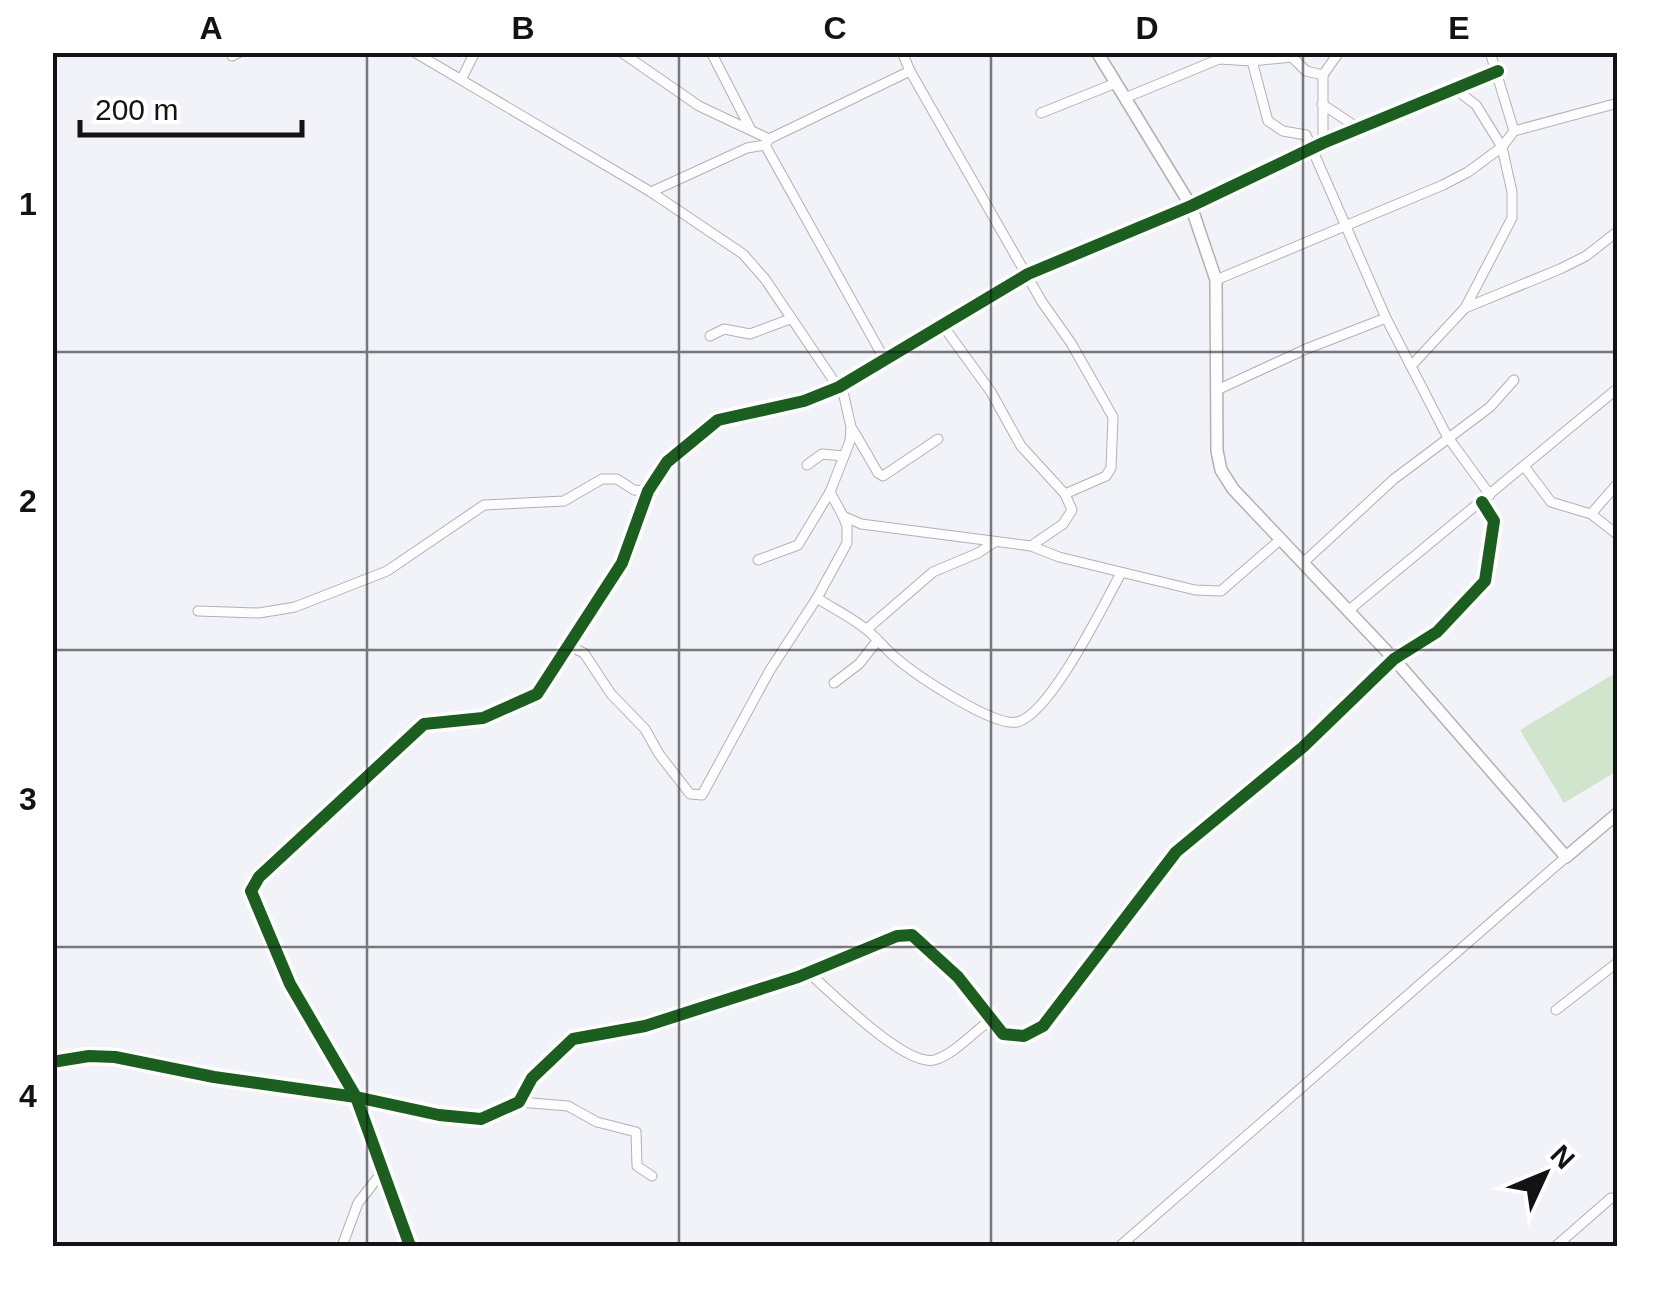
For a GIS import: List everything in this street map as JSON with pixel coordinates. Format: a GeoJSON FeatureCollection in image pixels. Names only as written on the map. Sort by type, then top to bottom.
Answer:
{"type":"FeatureCollection","features":[{"type":"Feature","properties":{"kind":"street"},"geometry":{"type":"LineString","coordinates":[[414,52],[651,192],[743,254],[765,279],[840,388],[851,427],[878,473],[883,476],[938,438]]}},
{"type":"Feature","properties":{"kind":"street"},"geometry":{"type":"LineString","coordinates":[[462,78],[475,52]]}},
{"type":"Feature","properties":{"kind":"street"},"geometry":{"type":"LineString","coordinates":[[621,52],[699,106],[751,130],[767,142],[886,362]]}},
{"type":"Feature","properties":{"kind":"street"},"geometry":{"type":"LineString","coordinates":[[711,52],[751,130]]}},
{"type":"Feature","properties":{"kind":"street"},"geometry":{"type":"LineString","coordinates":[[902,52],[1113,417],[1111,468],[1106,476],[1065,494]]}},
{"type":"Feature","properties":{"kind":"street"},"geometry":{"type":"LineString","coordinates":[[1097,52],[1191,206],[1216,280],[1218,450],[1222,470],[1233,489],[1394,659],[1566,857]]}},
{"type":"Feature","properties":{"kind":"street"},"geometry":{"type":"LineString","coordinates":[[519,1102],[532,1078],[573,1039],[645,1026],[809,973],[898,936],[912,935],[958,977],[1002,1034],[1024,1036],[1043,1026],[1176,852],[1303,747],[1394,659],[1438,632],[1485,581],[1494,521],[1486,499],[1447,436],[1386,318],[1343,225],[1318,146],[1322,75],[1338,52]]}},
{"type":"Feature","properties":{"kind":"street"},"geometry":{"type":"LineString","coordinates":[[1490,52],[1514,130]]}},
{"type":"Feature","properties":{"kind":"street"},"geometry":{"type":"LineString","coordinates":[[1125,98],[1219,60],[1252,61],[1291,54],[1306,71],[1322,75]]}},
{"type":"Feature","properties":{"kind":"street"},"geometry":{"type":"LineString","coordinates":[[1252,61],[1268,121],[1283,131],[1306,135],[1318,146]]}},
{"type":"Feature","properties":{"kind":"street"},"geometry":{"type":"LineString","coordinates":[[651,192],[767,142],[910,71]]}},
{"type":"Feature","properties":{"kind":"street"},"geometry":{"type":"LineString","coordinates":[[410,1246],[356,1097],[290,984],[251,890],[259,877],[424,724],[483,718],[537,694],[622,563],[648,492],[667,462],[718,420],[804,401],[840,388],[1028,274],[1191,206],[1358,128],[1498,71]]}},
{"type":"Feature","properties":{"kind":"street"},"geometry":{"type":"LineString","coordinates":[[1041,113],[1116,83]]}},
{"type":"Feature","properties":{"kind":"street"},"geometry":{"type":"LineString","coordinates":[[1412,366],[1465,308],[1512,218],[1512,192],[1502,147],[1476,104],[1455,89]]}},
{"type":"Feature","properties":{"kind":"street"},"geometry":{"type":"LineString","coordinates":[[1216,280],[1456,178],[1502,147],[1514,130],[1618,103]]}},
{"type":"Feature","properties":{"kind":"street"},"geometry":{"type":"LineString","coordinates":[[1322,104],[1358,128]]}},
{"type":"Feature","properties":{"kind":"street"},"geometry":{"type":"LineString","coordinates":[[1465,308],[1560,270],[1618,231]]}},
{"type":"Feature","properties":{"kind":"street"},"geometry":{"type":"LineString","coordinates":[[1217,390],[1386,318]]}},
{"type":"Feature","properties":{"kind":"street"},"geometry":{"type":"LineString","coordinates":[[710,336],[724,329],[750,334],[790,319]]}},
{"type":"Feature","properties":{"kind":"street"},"geometry":{"type":"LineString","coordinates":[[941,324],[991,392],[1021,446],[1065,494],[1072,510],[1063,524],[1031,546]]}},
{"type":"Feature","properties":{"kind":"street"},"geometry":{"type":"LineString","coordinates":[[1304,562],[1362,506],[1490,406],[1514,380]]}},
{"type":"Feature","properties":{"kind":"street"},"geometry":{"type":"LineString","coordinates":[[1349,610],[1618,388]]}},
{"type":"Feature","properties":{"kind":"street"},"geometry":{"type":"LineString","coordinates":[[758,560],[798,544],[830,492],[851,427]]}},
{"type":"Feature","properties":{"kind":"street"},"geometry":{"type":"LineString","coordinates":[[807,465],[822,454],[843,456]]}},
{"type":"Feature","properties":{"kind":"street"},"geometry":{"type":"LineString","coordinates":[[1524,466],[1551,502],[1590,514],[1618,536]]}},
{"type":"Feature","properties":{"kind":"street"},"geometry":{"type":"LineString","coordinates":[[198,610],[259,613],[295,607],[387,571],[484,505],[564,501],[602,478],[618,479],[634,490],[648,492]]}},
{"type":"Feature","properties":{"kind":"street"},"geometry":{"type":"LineString","coordinates":[[1590,514],[1618,483]]}},
{"type":"Feature","properties":{"kind":"street"},"geometry":{"type":"LineString","coordinates":[[570,646],[584,653],[611,694],[645,729],[690,794],[702,795],[770,670],[847,543],[847,526],[830,492]]}},
{"type":"Feature","properties":{"kind":"street"},"geometry":{"type":"LineString","coordinates":[[843,516],[861,524],[1031,546],[1059,557],[1195,590],[1221,590],[1280,539]]}},
{"type":"Feature","properties":{"kind":"street"},"geometry":{"type":"LineString","coordinates":[[867,629],[934,572],[995,542]]}},
{"type":"Feature","properties":{"kind":"street"},"geometry":{"type":"LineString","coordinates":[[817,598],[867,629],[918,676],[995,720],[1017,722],[1034,712],[1054,690],[1121,572]]}},
{"type":"Feature","properties":{"kind":"street"},"geometry":{"type":"LineString","coordinates":[[834,682],[858,664],[876,641]]}},
{"type":"Feature","properties":{"kind":"street"},"geometry":{"type":"LineString","coordinates":[[1120,1246],[1617,814]]}},
{"type":"Feature","properties":{"kind":"street"},"geometry":{"type":"LineString","coordinates":[[1556,1010],[1618,962]]}},
{"type":"Feature","properties":{"kind":"street"},"geometry":{"type":"LineString","coordinates":[[809,973],[874,1030],[921,1060],[938,1059],[991,1020]]}},
{"type":"Feature","properties":{"kind":"street"},"geometry":{"type":"LineString","coordinates":[[52,1062],[89,1056],[115,1057],[214,1077],[481,1119],[519,1102],[568,1106],[598,1122],[636,1132],[638,1166],[652,1176]]}},
{"type":"Feature","properties":{"kind":"street"},"geometry":{"type":"LineString","coordinates":[[342,1246],[358,1203],[383,1171]]}},
{"type":"Feature","properties":{"kind":"street"},"geometry":{"type":"LineString","coordinates":[[1556,1246],[1611,1198]]}},
{"type":"Feature","properties":{"kind":"green space"},"geometry":{"type":"Polygon","coordinates":[[[1617,672],[1617,771],[1564,803],[1520,730],[1617,672]]]}},
{"type":"Feature","properties":{"kind":"cycle path"},"geometry":{"type":"LineString","coordinates":[[410,1246],[356,1097],[290,984],[251,891],[259,877],[424,724],[483,718],[537,694],[622,563],[648,491],[667,462],[718,420],[804,401],[839,387],[1028,274],[1191,206],[1323,143],[1498,71]]}},
{"type":"Feature","properties":{"kind":"cycle path"},"geometry":{"type":"LineString","coordinates":[[52,1062],[89,1056],[115,1057],[214,1077],[481,1119],[519,1102],[532,1078],[573,1039],[645,1026],[798,977],[897,936],[912,935],[958,977],[1003,1034],[1024,1036],[1043,1026],[1176,852],[1303,747],[1394,659],[1437,632],[1485,581],[1494,521],[1482,502]]}}]}
